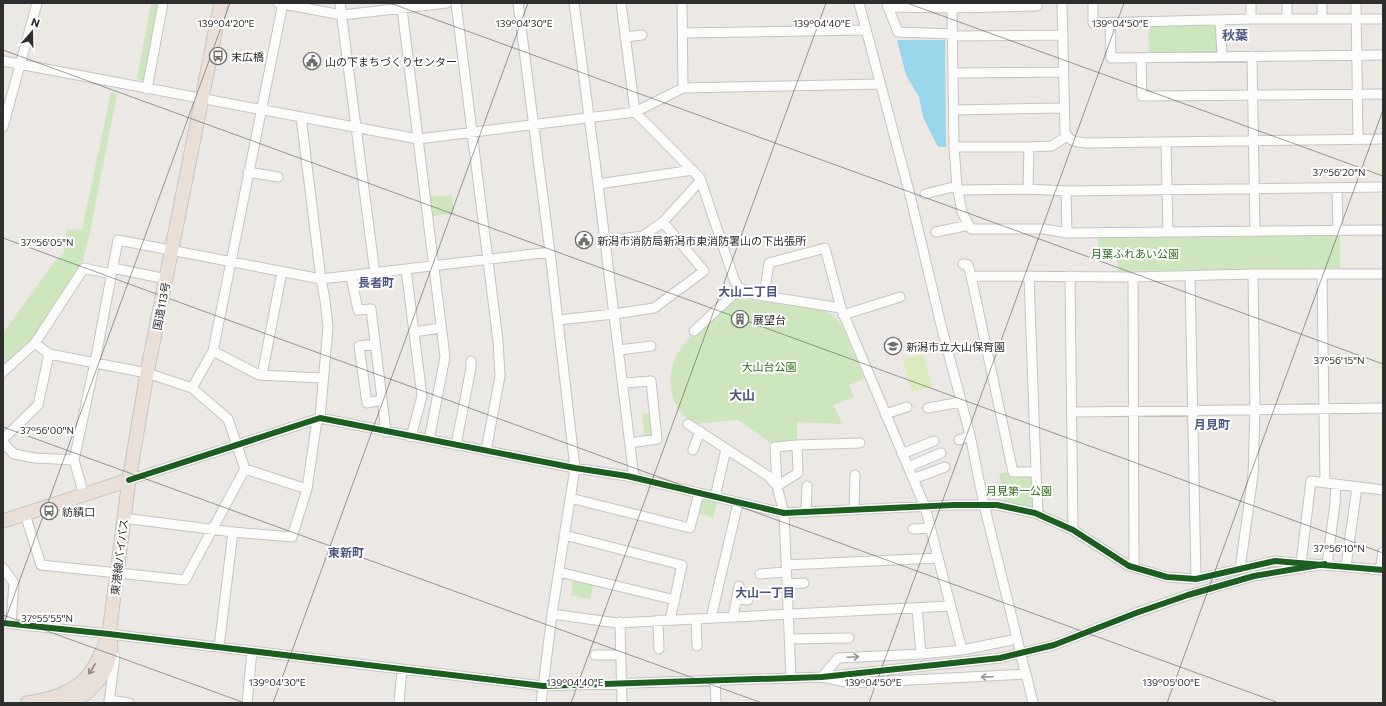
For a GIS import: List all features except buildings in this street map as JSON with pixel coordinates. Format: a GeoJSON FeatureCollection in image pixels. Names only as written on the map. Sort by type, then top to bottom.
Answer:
{"type":"FeatureCollection","features":[{"type":"Feature","properties":{"kind":"highway","name":"国道113号"},"geometry":{"type":"LineString","coordinates":[[129,480],[166,279],[221,3]]}},
{"type":"Feature","properties":{"kind":"highway"},"geometry":{"type":"LineString","coordinates":[[3,521],[129,480]]}},
{"type":"Feature","properties":{"kind":"highway","name":"東港線バイパス"},"geometry":{"type":"LineString","coordinates":[[69,703],[92,688],[103,673],[110,656],[111,647],[109,634],[129,480]]}},
{"type":"Feature","properties":{"kind":"highway","name":"東港線バイパス"},"geometry":{"type":"LineString","coordinates":[[27,703],[57,697],[69,692],[79,685],[94,668],[109,634]]}},
{"type":"Feature","properties":{"kind":"street"},"geometry":{"type":"LineString","coordinates":[[3,126],[38,3]]}},
{"type":"Feature","properties":{"kind":"street"},"geometry":{"type":"LineString","coordinates":[[147,89],[163,3]]}},
{"type":"Feature","properties":{"kind":"street"},"geometry":{"type":"LineString","coordinates":[[192,388],[213,351],[248,172],[262,109],[281,3],[342,15],[446,3]]}},
{"type":"Feature","properties":{"kind":"street"},"geometry":{"type":"LineString","coordinates":[[340,3],[375,274]]}},
{"type":"Feature","properties":{"kind":"street"},"geometry":{"type":"LineString","coordinates":[[456,3],[498,341],[500,376],[486,451]]}},
{"type":"Feature","properties":{"kind":"street"},"geometry":{"type":"LineString","coordinates":[[518,3],[550,252],[574,468],[552,614],[541,703]]}},
{"type":"Feature","properties":{"kind":"street"},"geometry":{"type":"LineString","coordinates":[[574,3],[590,118],[634,478]]}},
{"type":"Feature","properties":{"kind":"street"},"geometry":{"type":"LineString","coordinates":[[621,3],[635,112],[693,170],[701,180],[734,280],[738,287],[752,294],[842,311],[900,297]]}},
{"type":"Feature","properties":{"kind":"street"},"geometry":{"type":"LineString","coordinates":[[682,3],[683,88]]}},
{"type":"Feature","properties":{"kind":"street"},"geometry":{"type":"LineString","coordinates":[[859,3],[909,191],[941,325],[970,436],[984,505],[1033,703]]}},
{"type":"Feature","properties":{"kind":"street"},"geometry":{"type":"LineString","coordinates":[[1037,3],[1037,6],[952,8],[888,5],[898,32],[953,35],[1063,35]]}},
{"type":"Feature","properties":{"kind":"street"},"geometry":{"type":"LineString","coordinates":[[1062,3],[1065,132],[1072,141],[1088,143],[1383,139]]}},
{"type":"Feature","properties":{"kind":"street"},"geometry":{"type":"LineString","coordinates":[[1093,3],[1093,23],[1251,19],[1383,19]]}},
{"type":"Feature","properties":{"kind":"street"},"geometry":{"type":"LineString","coordinates":[[1250,3],[1251,19]]}},
{"type":"Feature","properties":{"kind":"street"},"geometry":{"type":"LineString","coordinates":[[1287,3],[1287,19]]}},
{"type":"Feature","properties":{"kind":"street"},"geometry":{"type":"LineString","coordinates":[[1322,3],[1322,19]]}},
{"type":"Feature","properties":{"kind":"street"},"geometry":{"type":"LineString","coordinates":[[1356,3],[1358,139]]}},
{"type":"Feature","properties":{"kind":"street"},"geometry":{"type":"LineString","coordinates":[[952,8],[954,147],[962,212],[971,229],[1044,229],[1067,233],[1383,230]]}},
{"type":"Feature","properties":{"kind":"street"},"geometry":{"type":"LineString","coordinates":[[402,9],[444,357],[429,440]]}},
{"type":"Feature","properties":{"kind":"street"},"geometry":{"type":"LineString","coordinates":[[1220,20],[1222,56]]}},
{"type":"Feature","properties":{"kind":"street"},"geometry":{"type":"LineString","coordinates":[[1110,22],[1111,58],[1383,55]]}},
{"type":"Feature","properties":{"kind":"street"},"geometry":{"type":"LineString","coordinates":[[682,33],[865,30]]}},
{"type":"Feature","properties":{"kind":"street"},"geometry":{"type":"LineString","coordinates":[[625,36],[642,35]]}},
{"type":"Feature","properties":{"kind":"street"},"geometry":{"type":"LineString","coordinates":[[1252,56],[1255,231]]}},
{"type":"Feature","properties":{"kind":"street"},"geometry":{"type":"LineString","coordinates":[[1141,58],[1142,96],[1383,94]]}},
{"type":"Feature","properties":{"kind":"street"},"geometry":{"type":"LineString","coordinates":[[3,61],[418,139],[472,134],[635,112],[683,88],[880,84]]}},
{"type":"Feature","properties":{"kind":"street"},"geometry":{"type":"LineString","coordinates":[[953,73],[1064,72]]}},
{"type":"Feature","properties":{"kind":"street"},"geometry":{"type":"LineString","coordinates":[[954,110],[1064,108]]}},
{"type":"Feature","properties":{"kind":"street"},"geometry":{"type":"LineString","coordinates":[[123,518],[213,528],[233,532],[292,537],[306,489],[318,419],[328,327],[325,300],[320,279],[301,118]]}},
{"type":"Feature","properties":{"kind":"street"},"geometry":{"type":"LineString","coordinates":[[954,147],[1052,146],[1067,136]]}},
{"type":"Feature","properties":{"kind":"street"},"geometry":{"type":"LineString","coordinates":[[1166,142],[1168,232]]}},
{"type":"Feature","properties":{"kind":"street"},"geometry":{"type":"LineString","coordinates":[[1028,189],[1029,147]]}},
{"type":"Feature","properties":{"kind":"street"},"geometry":{"type":"LineString","coordinates":[[598,184],[693,170]]}},
{"type":"Feature","properties":{"kind":"street"},"geometry":{"type":"LineString","coordinates":[[248,172],[278,177]]}},
{"type":"Feature","properties":{"kind":"street"},"geometry":{"type":"LineString","coordinates":[[605,241],[643,236],[663,222],[701,180]]}},
{"type":"Feature","properties":{"kind":"street"},"geometry":{"type":"LineString","coordinates":[[925,194],[958,188],[1066,191],[1383,187]]}},
{"type":"Feature","properties":{"kind":"street"},"geometry":{"type":"LineString","coordinates":[[1337,188],[1338,231]]}},
{"type":"Feature","properties":{"kind":"street"},"geometry":{"type":"LineString","coordinates":[[1066,191],[1067,233]]}},
{"type":"Feature","properties":{"kind":"street"},"geometry":{"type":"LineString","coordinates":[[558,320],[654,308],[704,271],[663,222]]}},
{"type":"Feature","properties":{"kind":"street"},"geometry":{"type":"LineString","coordinates":[[936,232],[969,225]]}},
{"type":"Feature","properties":{"kind":"street"},"geometry":{"type":"LineString","coordinates":[[84,495],[74,460],[95,362],[118,240],[320,279],[375,274],[550,252]]}},
{"type":"Feature","properties":{"kind":"street"},"geometry":{"type":"LineString","coordinates":[[764,296],[769,263],[825,248],[842,311],[925,507],[962,650]]}},
{"type":"Feature","properties":{"kind":"street"},"geometry":{"type":"LineString","coordinates":[[963,264],[968,265],[971,276],[1013,472],[1036,472]]}},
{"type":"Feature","properties":{"kind":"street"},"geometry":{"type":"LineString","coordinates":[[3,372],[35,343],[84,268],[166,279]]}},
{"type":"Feature","properties":{"kind":"street"},"geometry":{"type":"LineString","coordinates":[[406,269],[422,396],[411,436]]}},
{"type":"Feature","properties":{"kind":"street"},"geometry":{"type":"LineString","coordinates":[[262,375],[282,272]]}},
{"type":"Feature","properties":{"kind":"street"},"geometry":{"type":"LineString","coordinates":[[971,276],[1133,277],[1253,274],[1383,274]]}},
{"type":"Feature","properties":{"kind":"street"},"geometry":{"type":"LineString","coordinates":[[1240,569],[1252,475],[1255,410],[1253,274]]}},
{"type":"Feature","properties":{"kind":"street"},"geometry":{"type":"LineString","coordinates":[[1322,274],[1325,483]]}},
{"type":"Feature","properties":{"kind":"street"},"geometry":{"type":"LineString","coordinates":[[351,276],[358,310],[371,309],[386,432]]}},
{"type":"Feature","properties":{"kind":"street"},"geometry":{"type":"LineString","coordinates":[[1029,276],[1038,514]]}},
{"type":"Feature","properties":{"kind":"street"},"geometry":{"type":"LineString","coordinates":[[1070,276],[1073,530]]}},
{"type":"Feature","properties":{"kind":"street"},"geometry":{"type":"LineString","coordinates":[[1190,276],[1196,579]]}},
{"type":"Feature","properties":{"kind":"street"},"geometry":{"type":"LineString","coordinates":[[1133,277],[1134,567]]}},
{"type":"Feature","properties":{"kind":"street"},"geometry":{"type":"LineString","coordinates":[[694,330],[734,294],[738,287]]}},
{"type":"Feature","properties":{"kind":"street"},"geometry":{"type":"LineString","coordinates":[[414,332],[440,328]]}},
{"type":"Feature","properties":{"kind":"street"},"geometry":{"type":"LineString","coordinates":[[25,514],[41,565],[185,580],[245,469],[228,419],[192,388],[148,373],[49,354],[35,343]]}},
{"type":"Feature","properties":{"kind":"street"},"geometry":{"type":"LineString","coordinates":[[375,344],[360,346],[368,403],[382,400]]}},
{"type":"Feature","properties":{"kind":"street"},"geometry":{"type":"LineString","coordinates":[[619,350],[651,346]]}},
{"type":"Feature","properties":{"kind":"street"},"geometry":{"type":"LineString","coordinates":[[213,351],[259,375],[322,378]]}},
{"type":"Feature","properties":{"kind":"street"},"geometry":{"type":"LineString","coordinates":[[3,439],[38,405],[49,354]]}},
{"type":"Feature","properties":{"kind":"street"},"geometry":{"type":"LineString","coordinates":[[456,445],[471,368],[471,361]]}},
{"type":"Feature","properties":{"kind":"street"},"geometry":{"type":"LineString","coordinates":[[623,384],[651,381],[657,439],[630,443]]}},
{"type":"Feature","properties":{"kind":"street"},"geometry":{"type":"LineString","coordinates":[[928,408],[961,402]]}},
{"type":"Feature","properties":{"kind":"street"},"geometry":{"type":"LineString","coordinates":[[885,414],[907,407]]}},
{"type":"Feature","properties":{"kind":"street"},"geometry":{"type":"LineString","coordinates":[[1072,412],[1383,408]]}},
{"type":"Feature","properties":{"kind":"street"},"geometry":{"type":"LineString","coordinates":[[129,480],[318,419],[634,478],[784,513],[996,505],[1038,514],[1073,530],[1129,566],[1167,577],[1196,579],[1275,561],[1382,569],[1383,552]]}},
{"type":"Feature","properties":{"kind":"street"},"geometry":{"type":"LineString","coordinates":[[688,424],[768,476],[776,486]]}},
{"type":"Feature","properties":{"kind":"street"},"geometry":{"type":"LineString","coordinates":[[693,450],[700,431]]}},
{"type":"Feature","properties":{"kind":"street"},"geometry":{"type":"LineString","coordinates":[[959,440],[970,436]]}},
{"type":"Feature","properties":{"kind":"street"},"geometry":{"type":"LineString","coordinates":[[902,454],[934,441]]}},
{"type":"Feature","properties":{"kind":"street"},"geometry":{"type":"LineString","coordinates":[[3,443],[14,454],[35,458],[74,460]]}},
{"type":"Feature","properties":{"kind":"street"},"geometry":{"type":"LineString","coordinates":[[791,678],[784,513],[776,486],[775,447],[860,443]]}},
{"type":"Feature","properties":{"kind":"street"},"geometry":{"type":"LineString","coordinates":[[776,486],[798,473],[797,445]]}},
{"type":"Feature","properties":{"kind":"street"},"geometry":{"type":"LineString","coordinates":[[715,497],[726,449]]}},
{"type":"Feature","properties":{"kind":"street"},"geometry":{"type":"LineString","coordinates":[[908,467],[941,453]]}},
{"type":"Feature","properties":{"kind":"street"},"geometry":{"type":"LineString","coordinates":[[913,479],[946,466]]}},
{"type":"Feature","properties":{"kind":"street"},"geometry":{"type":"LineString","coordinates":[[245,469],[306,489]]}},
{"type":"Feature","properties":{"kind":"street"},"geometry":{"type":"LineString","coordinates":[[854,510],[855,475]]}},
{"type":"Feature","properties":{"kind":"street"},"geometry":{"type":"LineString","coordinates":[[1301,563],[1311,481],[1383,490]]}},
{"type":"Feature","properties":{"kind":"street"},"geometry":{"type":"LineString","coordinates":[[1326,564],[1335,503],[1336,484]]}},
{"type":"Feature","properties":{"kind":"street"},"geometry":{"type":"LineString","coordinates":[[806,512],[807,486]]}},
{"type":"Feature","properties":{"kind":"street"},"geometry":{"type":"LineString","coordinates":[[1346,566],[1357,487]]}},
{"type":"Feature","properties":{"kind":"street"},"geometry":{"type":"LineString","coordinates":[[570,498],[690,528],[699,493]]}},
{"type":"Feature","properties":{"kind":"street"},"geometry":{"type":"LineString","coordinates":[[711,618],[738,503]]}},
{"type":"Feature","properties":{"kind":"street"},"geometry":{"type":"LineString","coordinates":[[913,530],[930,528]]}},
{"type":"Feature","properties":{"kind":"street"},"geometry":{"type":"LineString","coordinates":[[219,647],[233,532]]}},
{"type":"Feature","properties":{"kind":"street"},"geometry":{"type":"LineString","coordinates":[[564,535],[682,566],[670,620]]}},
{"type":"Feature","properties":{"kind":"street"},"geometry":{"type":"LineString","coordinates":[[760,574],[786,568],[938,558]]}},
{"type":"Feature","properties":{"kind":"street"},"geometry":{"type":"LineString","coordinates":[[3,568],[14,583],[7,623],[544,686],[621,682],[822,677],[1000,658],[1054,645],[1136,613],[1188,595],[1254,576],[1326,564]]}},
{"type":"Feature","properties":{"kind":"street"},"geometry":{"type":"LineString","coordinates":[[559,572],[675,600]]}},
{"type":"Feature","properties":{"kind":"street"},"geometry":{"type":"LineString","coordinates":[[787,584],[804,584]]}},
{"type":"Feature","properties":{"kind":"street"},"geometry":{"type":"LineString","coordinates":[[733,617],[739,586]]}},
{"type":"Feature","properties":{"kind":"street"},"geometry":{"type":"LineString","coordinates":[[737,599],[748,600]]}},
{"type":"Feature","properties":{"kind":"street"},"geometry":{"type":"LineString","coordinates":[[552,614],[617,623],[950,606]]}},
{"type":"Feature","properties":{"kind":"street"},"geometry":{"type":"LineString","coordinates":[[917,608],[921,654]]}},
{"type":"Feature","properties":{"kind":"street"},"geometry":{"type":"LineString","coordinates":[[696,619],[697,646]]}},
{"type":"Feature","properties":{"kind":"street"},"geometry":{"type":"LineString","coordinates":[[658,620],[659,649]]}},
{"type":"Feature","properties":{"kind":"street"},"geometry":{"type":"LineString","coordinates":[[620,622],[622,703]]}},
{"type":"Feature","properties":{"kind":"street"},"geometry":{"type":"LineString","coordinates":[[109,634],[117,639],[109,702],[129,703]]}},
{"type":"Feature","properties":{"kind":"street"},"geometry":{"type":"LineString","coordinates":[[789,640],[849,638]]}},
{"type":"Feature","properties":{"kind":"street"},"geometry":{"type":"LineString","coordinates":[[822,677],[838,658],[921,654],[962,650],[1017,641]]}},
{"type":"Feature","properties":{"kind":"street"},"geometry":{"type":"LineString","coordinates":[[247,703],[252,651]]}},
{"type":"Feature","properties":{"kind":"street"},"geometry":{"type":"LineString","coordinates":[[595,655],[621,655]]}},
{"type":"Feature","properties":{"kind":"street"},"geometry":{"type":"LineString","coordinates":[[399,703],[402,670]]}},
{"type":"Feature","properties":{"kind":"street"},"geometry":{"type":"LineString","coordinates":[[822,677],[851,683],[1025,671]]}},
{"type":"Feature","properties":{"kind":"street"},"geometry":{"type":"LineString","coordinates":[[715,680],[716,703]]}},
{"type":"Feature","properties":{"kind":"green space"},"geometry":{"type":"Polygon","coordinates":[[[151,3],[162,3],[147,81],[137,79],[151,3]]]}},
{"type":"Feature","properties":{"kind":"green space"},"geometry":{"type":"Polygon","coordinates":[[[1220,20],[1222,56],[1149,57],[1148,21],[1220,20]]]}},
{"type":"Feature","properties":{"kind":"green space"},"geometry":{"type":"Polygon","coordinates":[[[111,92],[117,94],[90,232],[81,269],[32,343],[3,369],[3,333],[55,261],[64,252],[67,229],[82,230],[111,92]]]}},
{"type":"Feature","properties":{"kind":"green space"},"geometry":{"type":"Polygon","coordinates":[[[452,195],[454,214],[430,216],[428,197],[452,195]]]}},
{"type":"Feature","properties":{"kind":"green space","name":"月葉ふれあい公園"},"geometry":{"type":"Polygon","coordinates":[[[1340,233],[1340,268],[1118,271],[1117,257],[1100,257],[1101,248],[1098,248],[1098,236],[1340,233]]]}},
{"type":"Feature","properties":{"kind":"green space","name":"大山台公園"},"geometry":{"type":"Polygon","coordinates":[[[734,298],[816,309],[827,313],[840,322],[864,379],[849,385],[854,397],[834,405],[842,424],[797,422],[797,443],[773,445],[738,420],[693,424],[681,413],[674,400],[671,389],[672,367],[675,358],[693,334],[734,298]]]}},
{"type":"Feature","properties":{"kind":"green space"},"geometry":{"type":"Polygon","coordinates":[[[923,354],[932,386],[912,392],[903,360],[923,354]]]}},
{"type":"Feature","properties":{"kind":"green space"},"geometry":{"type":"Polygon","coordinates":[[[651,413],[653,433],[651,435],[644,436],[642,414],[651,413]]]}},
{"type":"Feature","properties":{"kind":"green space","name":"月見第一公園"},"geometry":{"type":"Polygon","coordinates":[[[1036,472],[1038,514],[1005,507],[999,473],[1036,472]]]}},
{"type":"Feature","properties":{"kind":"green space"},"geometry":{"type":"Polygon","coordinates":[[[705,500],[717,503],[713,518],[699,514],[702,501],[705,500]]]}},
{"type":"Feature","properties":{"kind":"green space"},"geometry":{"type":"Polygon","coordinates":[[[573,578],[594,583],[590,599],[571,595],[573,578]]]}},
{"type":"Feature","properties":{"kind":"water"},"geometry":{"type":"Polygon","coordinates":[[[897,40],[945,40],[946,147],[938,147],[923,117],[919,97],[906,75],[897,40]]]}},
{"type":"Feature","properties":{"kind":"cycle path"},"geometry":{"type":"LineString","coordinates":[[129,480],[320,418],[575,468],[627,476],[784,513],[954,505],[997,505],[1035,513],[1073,530],[1129,566],[1167,577],[1196,579],[1275,561],[1383,570]]}},
{"type":"Feature","properties":{"kind":"cycle path"},"geometry":{"type":"LineString","coordinates":[[3,623],[109,634],[543,686],[822,677],[1000,658],[1054,645],[1136,613],[1188,595],[1254,576],[1325,564]]}},
{"type":"Feature","properties":{"kind":"place","name":"末広橋"},"geometry":{"type":"Point","coordinates":[218,56]}},
{"type":"Feature","properties":{"kind":"place","name":"山の下まちづくりセンター"},"geometry":{"type":"Point","coordinates":[312,61]}},
{"type":"Feature","properties":{"kind":"place","name":"新潟市消防局新潟市東消防署山の下出張所"},"geometry":{"type":"Point","coordinates":[584,240]}},
{"type":"Feature","properties":{"kind":"place","name":"展望台"},"geometry":{"type":"Point","coordinates":[740,319]}},
{"type":"Feature","properties":{"kind":"place","name":"新潟市立大山保育園"},"geometry":{"type":"Point","coordinates":[893,346]}},
{"type":"Feature","properties":{"kind":"place","name":"紡績口"},"geometry":{"type":"Point","coordinates":[49,511]}},
{"type":"Feature","properties":{"kind":"district","name":"秋葉"},"geometry":{"type":"Point","coordinates":[1235,35]}},
{"type":"Feature","properties":{"kind":"district","name":"長者町"},"geometry":{"type":"Point","coordinates":[376,282]}},
{"type":"Feature","properties":{"kind":"district","name":"大山二丁目"},"geometry":{"type":"Point","coordinates":[748,291]}},
{"type":"Feature","properties":{"kind":"district","name":"大山"},"geometry":{"type":"Point","coordinates":[742,395]}},
{"type":"Feature","properties":{"kind":"district","name":"月見町"},"geometry":{"type":"Point","coordinates":[1212,424]}},
{"type":"Feature","properties":{"kind":"district","name":"東新町"},"geometry":{"type":"Point","coordinates":[346,552]}},
{"type":"Feature","properties":{"kind":"district","name":"大山一丁目"},"geometry":{"type":"Point","coordinates":[765,592]}}]}
